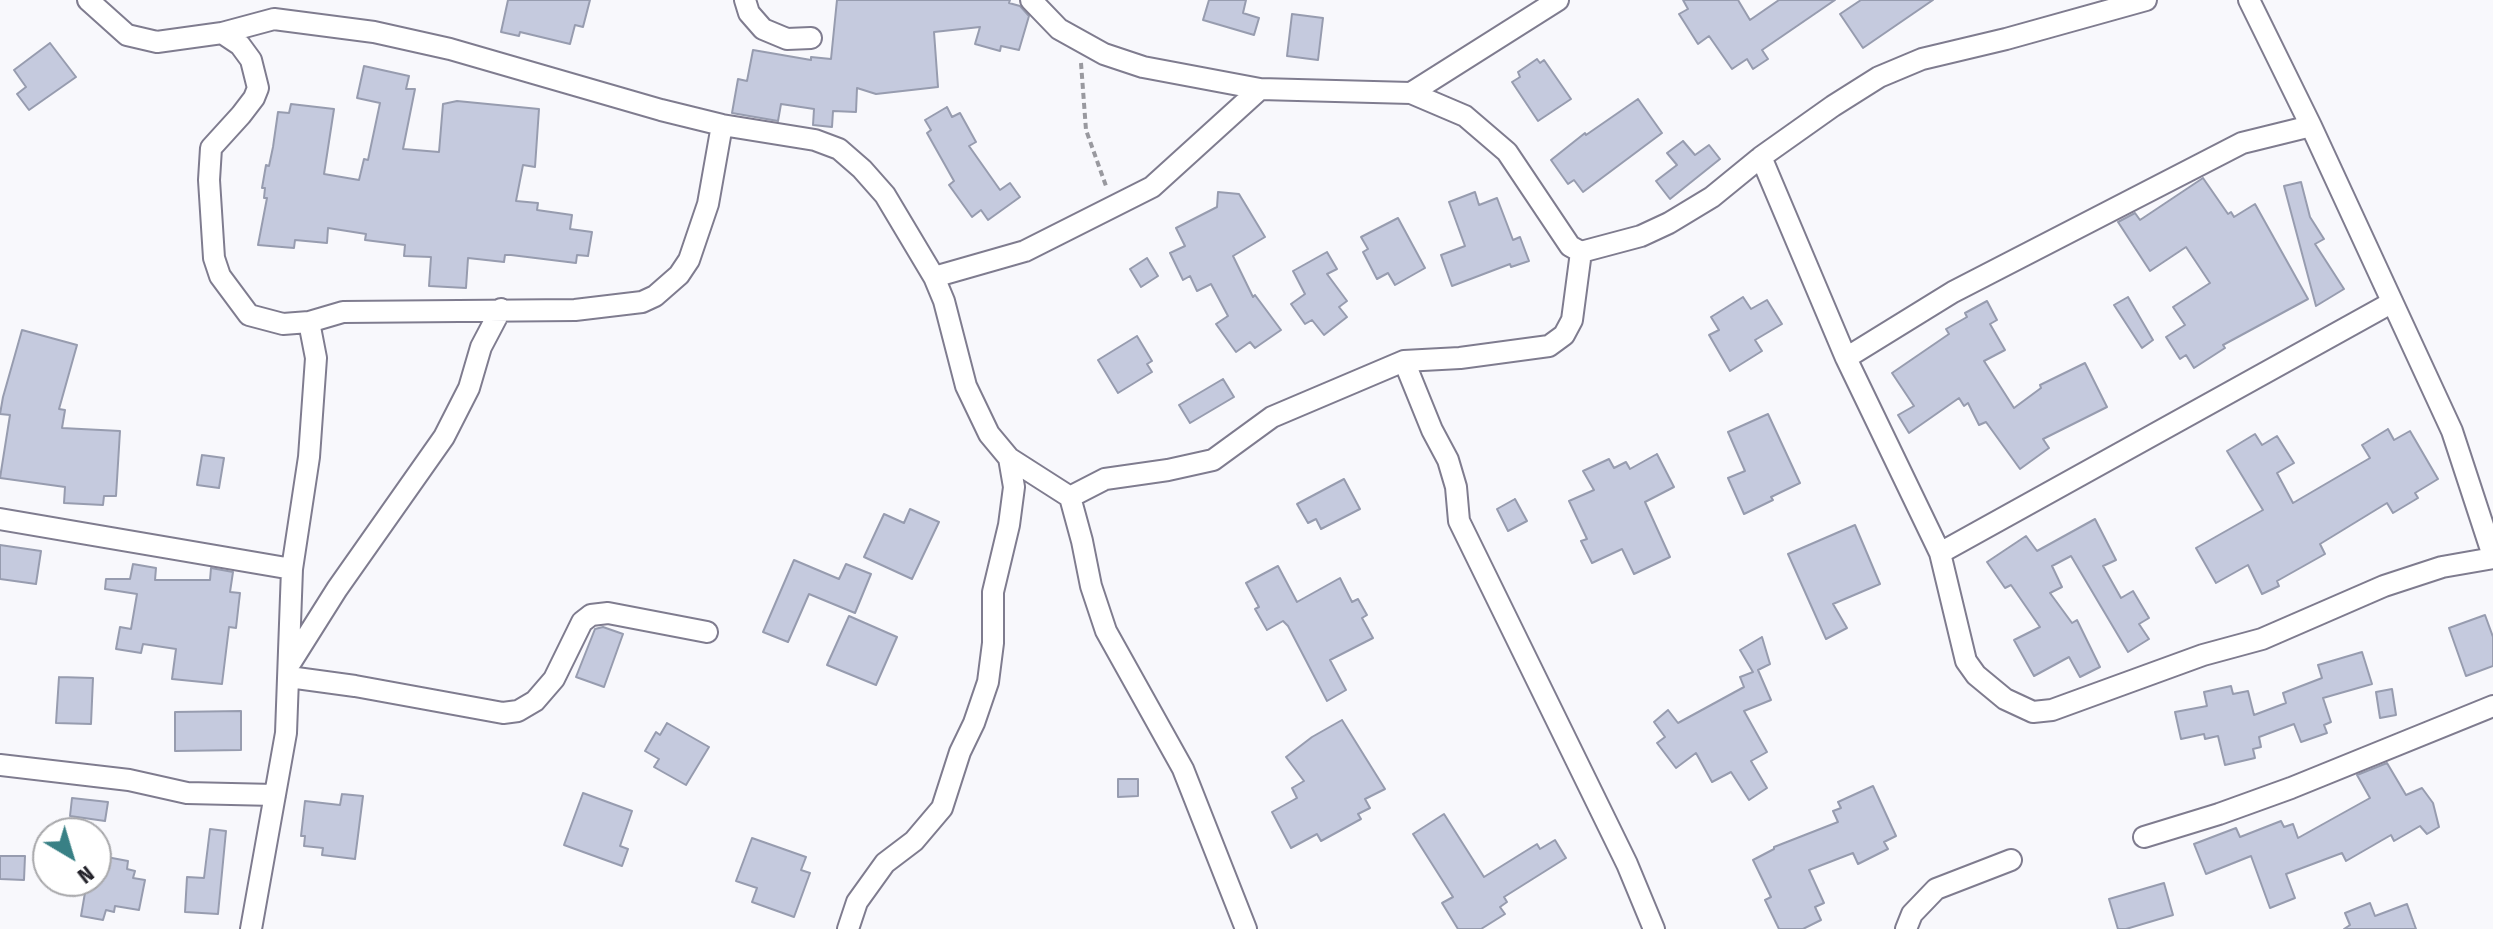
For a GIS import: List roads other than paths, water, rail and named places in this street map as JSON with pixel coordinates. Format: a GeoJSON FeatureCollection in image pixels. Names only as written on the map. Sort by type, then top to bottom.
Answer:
{"type":"FeatureCollection","features":[{"type":"Feature","properties":{"kind":"street"},"geometry":{"type":"LineString","coordinates":[[88,0],[127,35],[157,42],[222,33],[274,19],[374,32],[450,49],[534,75],[722,125],[815,140],[839,149],[885,195],[934,277],[944,301],[966,386],[989,434],[1009,458],[1070,497],[1091,586],[1106,631],[1183,769],[1246,929]]}},
{"type":"Feature","properties":{"kind":"street"},"geometry":{"type":"LineString","coordinates":[[745,0],[749,13],[763,29],[787,39],[811,38]]}},
{"type":"Feature","properties":{"kind":"street"},"geometry":{"type":"LineString","coordinates":[[1031,0],[1047,19],[1080,41],[1104,54],[1143,67],[1260,89],[1411,93],[1465,116],[1507,152],[1570,246],[1581,252],[1641,236],[1669,223],[1712,197],[1761,157],[1879,77],[1922,59],[2146,0]]}},
{"type":"Feature","properties":{"kind":"street"},"geometry":{"type":"LineString","coordinates":[[1411,93],[1558,0]]}},
{"type":"Feature","properties":{"kind":"street"},"geometry":{"type":"LineString","coordinates":[[1761,157],[1846,358],[1940,553],[1966,661],[1976,675],[2005,699],[2033,712],[2052,710],[2203,655],[2262,639],[2384,586],[2442,567],[2493,557],[2452,431],[2311,126],[2249,0]]}},
{"type":"Feature","properties":{"kind":"street"},"geometry":{"type":"LineString","coordinates":[[222,33],[240,45],[251,60],[258,88],[241,115],[211,148],[209,180],[214,258],[220,276],[249,315],[283,324],[309,322],[343,312],[575,310],[642,302],[667,287],[689,260],[708,204],[722,125]]}},
{"type":"Feature","properties":{"kind":"street"},"geometry":{"type":"LineString","coordinates":[[934,277],[1025,251],[1152,187],[1260,89]]}},
{"type":"Feature","properties":{"kind":"street"},"geometry":{"type":"LineString","coordinates":[[1846,358],[1953,292],[2242,143],[2311,126]]}},
{"type":"Feature","properties":{"kind":"street"},"geometry":{"type":"LineString","coordinates":[[1070,497],[1105,479],[1213,460],[1272,417],[1404,361],[1460,358],[1549,346],[1564,335],[1572,320],[1581,252]]}},
{"type":"Feature","properties":{"kind":"street"},"geometry":{"type":"LineString","coordinates":[[1940,553],[2391,303]]}},
{"type":"Feature","properties":{"kind":"street"},"geometry":{"type":"LineString","coordinates":[[290,670],[337,589],[444,437],[469,388],[481,347],[501,309]]}},
{"type":"Feature","properties":{"kind":"street"},"geometry":{"type":"LineString","coordinates":[[251,929],[286,733],[292,569],[309,457],[316,358],[309,322]]}},
{"type":"Feature","properties":{"kind":"street"},"geometry":{"type":"LineString","coordinates":[[1404,361],[1432,430],[1448,460],[1456,487],[1459,521],[1627,864],[1654,929]]}},
{"type":"Feature","properties":{"kind":"street"},"geometry":{"type":"LineString","coordinates":[[848,929],[857,902],[885,863],[914,841],[942,808],[960,752],[974,723],[988,682],[993,643],[993,592],[1009,525],[1014,487],[1009,458]]}},
{"type":"Feature","properties":{"kind":"street"},"geometry":{"type":"LineString","coordinates":[[0,519],[292,569]]}},
{"type":"Feature","properties":{"kind":"street"},"geometry":{"type":"LineString","coordinates":[[290,670],[355,686],[503,713],[518,711],[535,701],[554,679],[582,622],[591,615],[608,613],[707,632]]}},
{"type":"Feature","properties":{"kind":"street"},"geometry":{"type":"LineString","coordinates":[[2144,837],[2291,788],[2493,706]]}},
{"type":"Feature","properties":{"kind":"street"},"geometry":{"type":"LineString","coordinates":[[0,765],[129,780],[187,793],[275,795]]}},
{"type":"Feature","properties":{"kind":"street"},"geometry":{"type":"LineString","coordinates":[[1906,929],[1912,914],[1936,889],[2011,860]]}}]}
